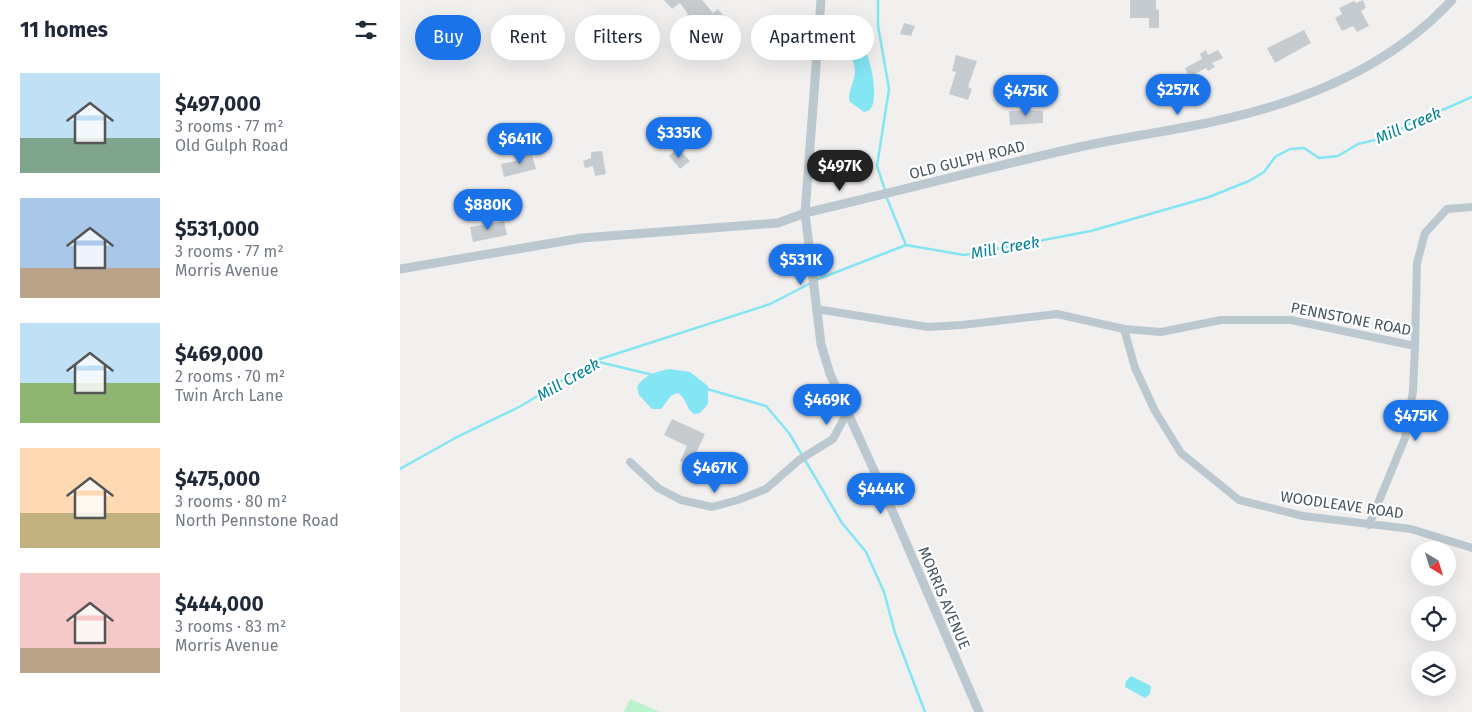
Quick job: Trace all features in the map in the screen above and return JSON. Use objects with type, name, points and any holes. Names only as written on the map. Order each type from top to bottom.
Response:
[{"type":"street","name":"MORRIS AVENUE","points":[[822,0],[805,213],[816,308],[824,357],[979,712]]},
{"type":"street","name":"OLD GULPH ROAD","points":[[400,269],[582,238],[778,223],[805,213],[1085,146],[1225,119],[1296,99],[1361,70],[1391,54],[1452,0]]},
{"type":"street","name":"PENNSTONE ROAD","points":[[816,308],[928,326],[962,326],[1057,314],[1124,328],[1161,332],[1221,320],[1291,320],[1415,346],[1417,263],[1425,233],[1447,209],[1472,207]]},
{"type":"street","name":"WOODLEAVE ROAD","points":[[1124,328],[1135,368],[1155,411],[1182,453],[1239,500],[1303,516],[1411,529],[1472,548]]},
{"type":"street","points":[[1369,525],[1405,438],[1413,391],[1415,346]]},
{"type":"street","points":[[630,462],[658,488],[681,500],[712,507],[738,500],[766,489],[799,460],[833,439],[848,411]]},
{"type":"green space","points":[[630,699],[660,712],[624,712]]},
{"type":"water","points":[[852,60],[869,60],[874,82],[873,103],[870,110],[864,112],[850,102],[849,98],[854,78]]},
{"type":"water","points":[[670,369],[690,372],[708,386],[708,404],[700,413],[694,414],[691,412],[683,397],[677,393],[671,396],[661,409],[652,409],[639,395],[637,387],[643,379],[656,372]]},
{"type":"water","points":[[1131,676],[1151,686],[1150,694],[1145,698],[1125,687],[1126,681]]},
{"type":"building","points":[[664,0],[702,0],[713,13],[718,9],[723,15],[687,15],[680,3],[672,9]]},
{"type":"building","points":[[1130,0],[1156,0],[1156,9],[1159,10],[1159,28],[1149,28],[1149,18],[1130,18]]},
{"type":"building","points":[[1363,0],[1366,8],[1361,11],[1369,26],[1357,32],[1353,26],[1342,31],[1335,18],[1342,14],[1339,8],[1354,1],[1356,3]]},
{"type":"building","points":[[904,23],[915,26],[911,36],[900,34]]},
{"type":"building","points":[[1304,30],[1311,43],[1275,63],[1267,48]]},
{"type":"building","points":[[1206,50],[1208,55],[1218,50],[1223,58],[1212,63],[1215,67],[1208,71],[1206,68],[1189,77],[1185,68],[1202,59],[1200,54]]},
{"type":"building","points":[[956,55],[977,61],[968,87],[972,89],[968,100],[949,94],[956,72],[952,71]]},
{"type":"building","points":[[1009,111],[1043,111],[1043,123],[1010,125]]},
{"type":"building","points":[[678,148],[690,161],[680,169],[669,156]]},
{"type":"building","points":[[530,149],[536,169],[504,177],[501,164],[520,160],[519,152]]},
{"type":"building","points":[[602,151],[606,174],[595,176],[593,166],[585,168],[583,161],[591,158],[591,152]]},
{"type":"building","points":[[504,221],[507,235],[473,242],[470,227]]},
{"type":"building","points":[[672,419],[705,434],[690,466],[680,461],[687,446],[664,435]]},
{"type":"waterway","points":[[878,0],[878,26],[889,89],[877,166],[885,190]]},
{"type":"waterway","name":"Mill Creek","points":[[816,280],[906,245],[964,255],[1091,231],[1209,197],[1249,181],[1264,172],[1275,157],[1290,149],[1304,148],[1319,158],[1338,156],[1358,144],[1384,138],[1427,114],[1445,109],[1472,97]]},
{"type":"waterway","points":[[886,196],[906,245]]},
{"type":"waterway","name":"Mill Creek","points":[[400,469],[457,437],[521,406],[594,361],[770,304],[811,283]]},
{"type":"waterway","points":[[595,361],[653,375]]},
{"type":"waterway","points":[[707,389],[766,406],[789,433],[842,523],[866,552],[884,592],[895,633],[925,712]]}]
